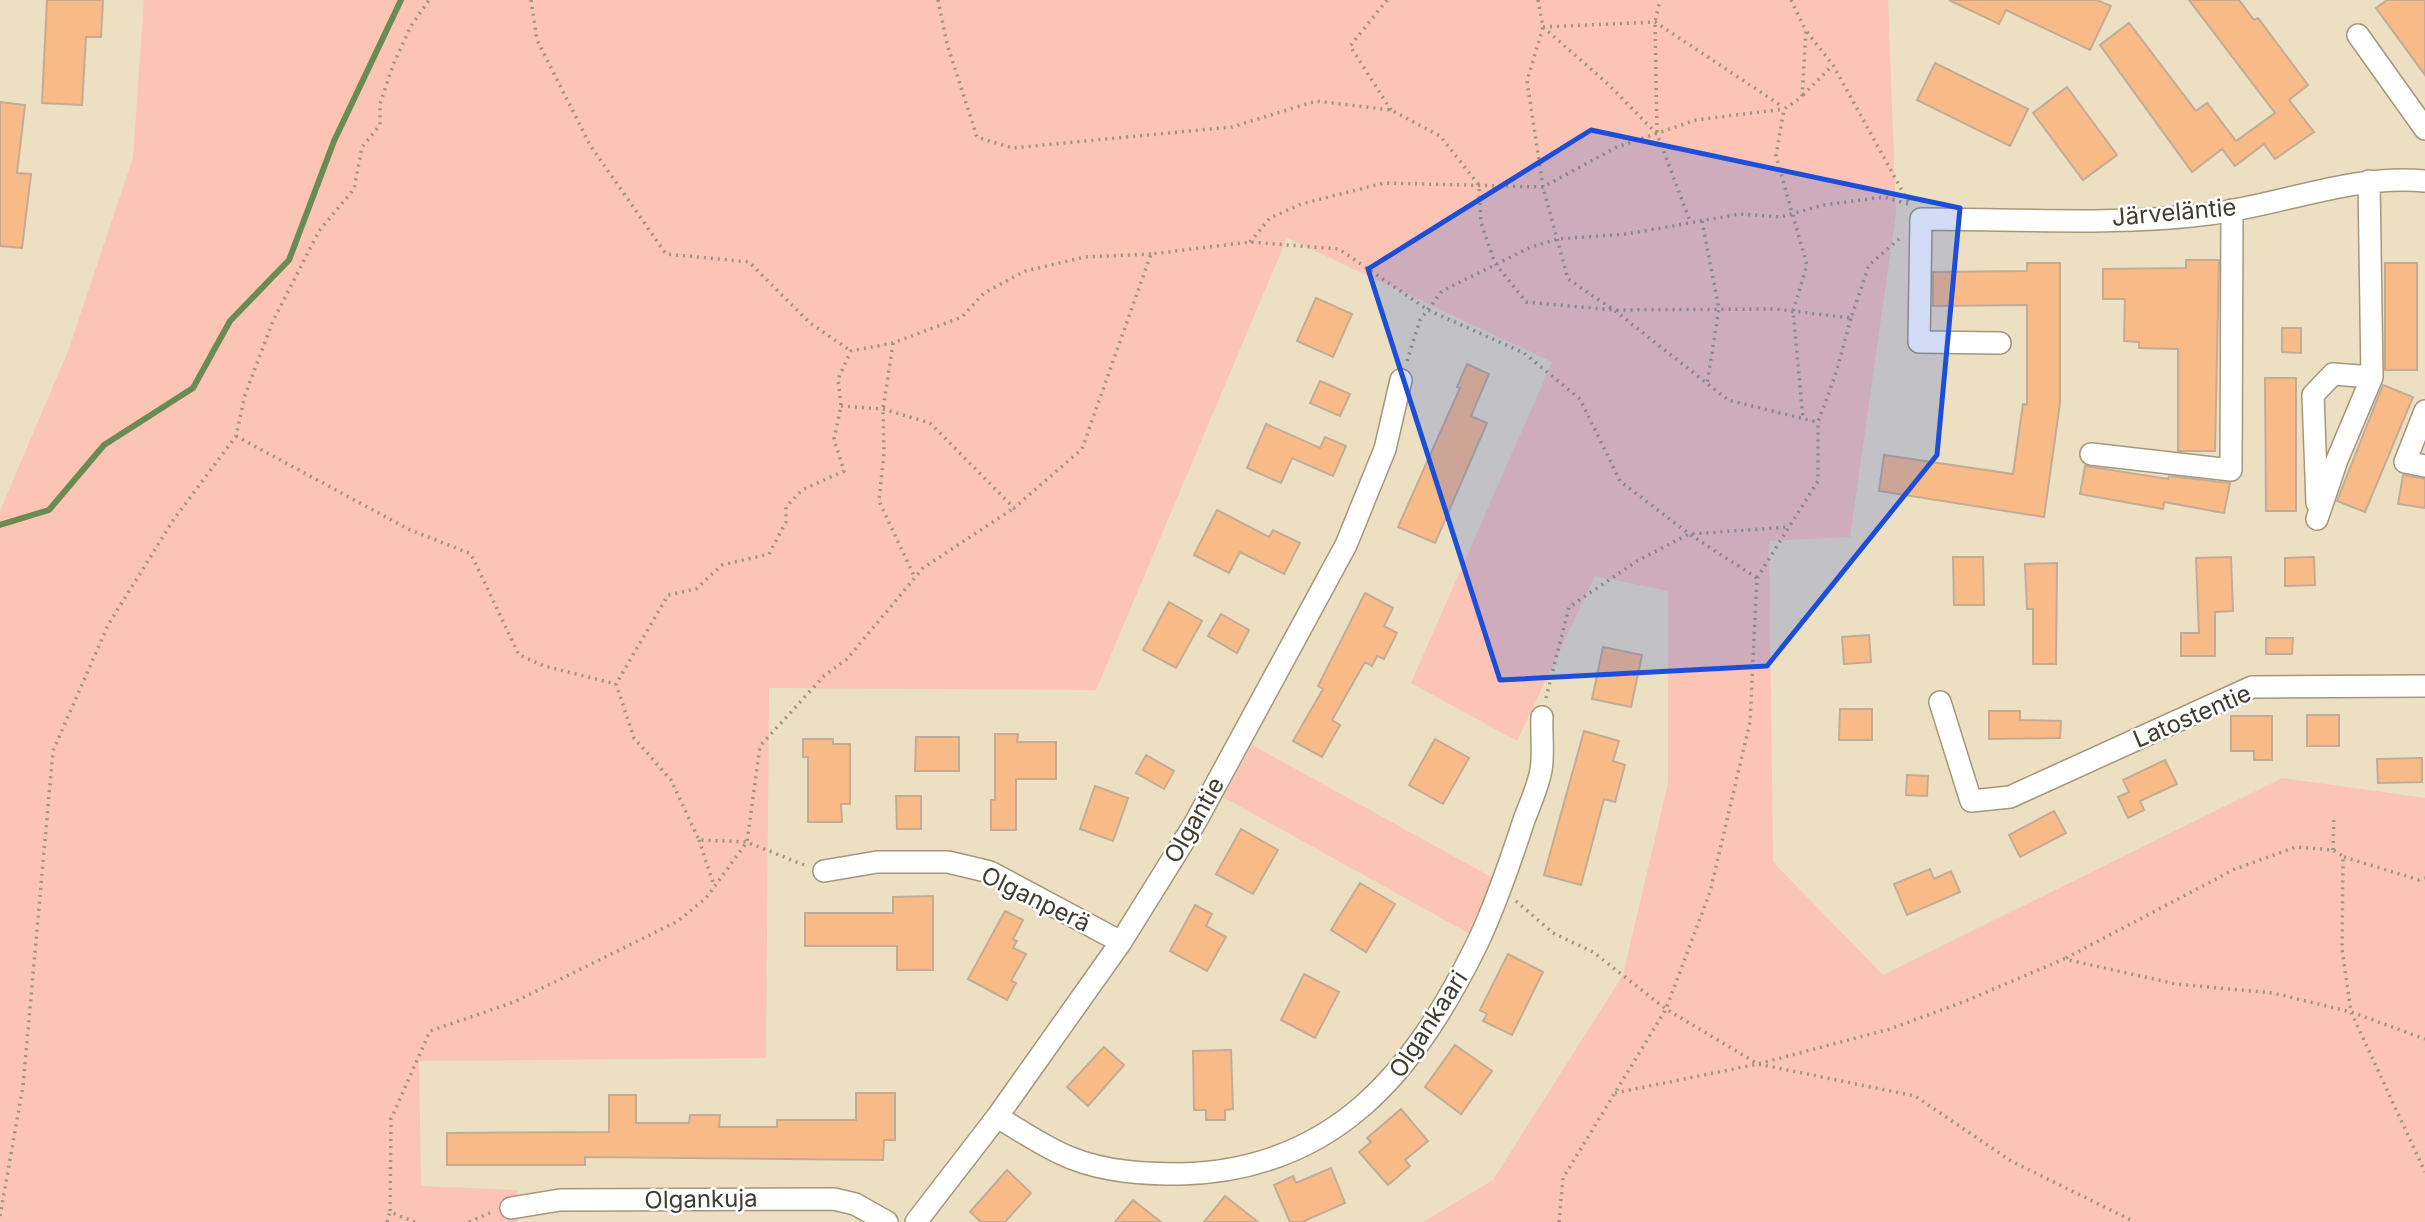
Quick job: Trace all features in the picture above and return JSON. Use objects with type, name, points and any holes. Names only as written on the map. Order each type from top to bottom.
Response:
[{"type":"street","points":[[2358,35],[2425,129]]},
{"type":"street","name":"Järveläntie","points":[[1917,210],[2160,219],[2232,210],[2369,181],[2395,178],[2425,181]]},
{"type":"street","points":[[2369,181],[2372,377],[2337,460],[2318,519],[2313,395],[2333,374],[2372,377]]},
{"type":"street","points":[[1917,210],[1919,342],[2000,343]]},
{"type":"street","points":[[2091,454],[2231,470],[2232,210]]},
{"type":"street","name":"Olgantie","points":[[916,1222],[997,1117],[1121,942],[1195,823],[1346,545],[1385,449],[1401,380]]},
{"type":"street","points":[[2425,411],[2405,462],[2425,466]]},
{"type":"street","name":"Latostentie","points":[[1940,702],[1971,801],[2010,797],[2252,687],[2425,686]]},
{"type":"street","name":"Olgankaari","points":[[997,1117],[1040,1144],[1073,1159],[1117,1171],[1213,1173],[1257,1164],[1302,1146],[1347,1122],[1388,1084],[1443,1007],[1464,971],[1502,888],[1541,770],[1542,717]]},
{"type":"street","name":"Olganperä","points":[[824,871],[877,862],[948,862],[990,872],[1121,942]]},
{"type":"street","name":"Olgankuja","points":[[511,1208],[560,1200],[834,1199],[855,1204],[887,1222]]},
{"type":"path","points":[[0,1216],[23,1086],[53,751],[108,625],[174,519],[236,436],[245,396],[273,321],[319,231],[354,189],[362,147],[380,125],[380,104],[393,65],[411,26],[429,0]]},
{"type":"path","points":[[531,0],[537,40],[590,145],[666,254],[749,262],[810,323],[851,351],[893,342],[962,317],[984,293],[1024,271],[1085,257],[1151,254],[1250,242],[1339,249],[1428,310],[1524,353],[1580,400],[1620,481],[1689,534],[1757,578]]},
{"type":"path","points":[[938,0],[947,44],[977,137],[1012,148],[1232,127],[1316,102],[1391,110],[1440,136],[1479,185],[1482,223],[1495,264],[1526,302],[1614,310],[1793,311],[1851,318]]},
{"type":"path","points":[[1387,0],[1350,46],[1391,110]]},
{"type":"path","points":[[1660,0],[1655,22],[1657,134],[1690,222]]},
{"type":"path","points":[[1791,0],[1806,31],[1833,65],[1917,210]]},
{"type":"path","points":[[1540,1],[1543,27],[1527,81],[1543,187],[1568,279],[1614,310],[1728,400],[1818,422]]},
{"type":"path","points":[[1543,27],[1655,22],[1784,109]]},
{"type":"path","points":[[1543,27],[1608,84],[1657,134]]},
{"type":"path","points":[[1802,97],[1806,31]]},
{"type":"path","points":[[1250,242],[1270,218],[1301,204],[1384,183],[1543,187],[1617,147],[1696,120],[1784,109],[1802,97],[1833,65]]},
{"type":"path","points":[[1784,109],[1776,156],[1807,265],[1793,311],[1803,419]]},
{"type":"path","points":[[1401,380],[1420,320],[1442,291],[1531,247],[1558,239],[1627,234],[1740,214],[1781,218],[1823,205],[1884,197],[1917,210]]},
{"type":"path","points":[[1559,1222],[1563,1178],[1666,1009],[1710,892],[1750,722],[1757,578],[1818,481],[1818,422],[1869,265],[1917,210]]},
{"type":"path","points":[[1702,220],[1719,309],[1707,384]]},
{"type":"path","points":[[387,1222],[390,1212],[391,1119],[430,1031],[514,1002],[678,922],[714,886],[747,842],[760,746],[824,676],[847,659],[923,568],[1014,508],[1082,449],[1151,254]]},
{"type":"path","points":[[893,342],[883,409],[884,452],[879,501],[915,578]]},
{"type":"path","points":[[714,886],[699,840],[671,780],[634,738],[616,684],[668,595],[696,589],[722,565],[769,554],[786,522],[786,506],[802,490],[844,471],[834,439],[841,405],[838,379],[851,351]]},
{"type":"path","points":[[841,405],[883,409],[930,423],[1014,508]]},
{"type":"path","points":[[236,436],[408,529],[471,555],[519,654],[544,666],[616,684]]},
{"type":"path","points":[[1542,717],[1569,607],[1637,561],[1689,534],[1791,527]]},
{"type":"path","points":[[2333,815],[2333,850]]},
{"type":"path","points":[[699,840],[747,842],[824,871]]},
{"type":"path","points":[[1615,1093],[1758,1064],[1890,1029],[1963,1002],[2097,945],[2235,869],[2296,847],[2333,850],[2343,856],[2419,880],[2425,878]]},
{"type":"path","points":[[2343,856],[2343,949],[2351,1012],[2425,1172]]},
{"type":"path","points":[[1502,888],[1553,933],[1593,952],[1666,1009],[1758,1064],[1915,1096],[2011,1161],[2135,1222]]},
{"type":"path","points":[[2064,959],[2176,984],[2273,993],[2351,1012],[2425,1039]]},
{"type":"path","points":[[390,1212],[415,1222]]},
{"type":"highlighted area","points":[[1591,130],[1960,208],[1937,455],[1767,666],[1500,680],[1368,269]]},
{"type":"shaded area","points":[[144,0],[1888,0],[1896,213],[1850,537],[1769,541],[1773,862],[1883,975],[2282,778],[2425,798],[2425,1222],[1423,1222],[1493,1180],[1623,975],[1668,783],[1668,591],[1595,576],[1517,741],[1411,683],[1552,362],[1287,238],[1096,690],[769,688],[766,1058],[419,1061],[421,1186],[517,1190],[518,1222],[0,1222],[0,511],[68,351],[133,158]]},
{"type":"shaded area","points":[[1252,745],[1493,878],[1468,933],[1223,797]]},
{"type":"building","points":[[47,0],[103,0],[101,37],[86,37],[82,105],[42,103]]},
{"type":"building","points":[[1949,0],[2097,0],[2111,6],[2090,50],[2006,10],[1999,24]]},
{"type":"building","points":[[2189,0],[2239,0],[2254,20],[2258,18],[2308,85],[2289,100],[2314,132],[2275,159],[2264,144],[2235,166],[2222,149],[2192,172],[2100,45],[2129,23],[2196,111],[2207,103],[2236,141],[2275,113]]},
{"type":"building","points":[[2387,0],[2425,0],[2425,75],[2376,8]]},
{"type":"building","points":[[1935,63],[2028,109],[2010,146],[1917,100]]},
{"type":"building","points":[[2067,87],[2117,155],[2083,180],[2033,113]]},
{"type":"building","points":[[0,102],[25,105],[17,173],[31,174],[22,248],[0,246]]},
{"type":"building","points":[[2186,260],[2219,260],[2215,451],[2178,451],[2178,349],[2139,348],[2139,342],[2124,341],[2125,299],[2103,299],[2103,269],[2186,268]]},
{"type":"building","points":[[2027,263],[2060,263],[2060,403],[2044,517],[1879,491],[1884,455],[2013,474],[2023,404],[2027,405],[2027,305],[1933,306],[1933,272],[2027,271]]},
{"type":"building","points":[[2385,263],[2417,263],[2417,370],[2385,370]]},
{"type":"building","points":[[1316,298],[1352,314],[1333,357],[1297,341]]},
{"type":"building","points":[[2282,328],[2301,328],[2301,353],[2282,352]]},
{"type":"building","points":[[1467,364],[1489,374],[1471,416],[1487,423],[1435,543],[1398,527],[1460,388],[1457,387]]},
{"type":"building","points":[[2265,378],[2296,378],[2296,511],[2266,511]]},
{"type":"building","points":[[1320,381],[1350,394],[1340,416],[1310,403]]},
{"type":"building","points":[[2383,385],[2413,397],[2365,512],[2337,501]]},
{"type":"building","points":[[1266,424],[1320,448],[1325,437],[1346,446],[1333,476],[1292,458],[1281,483],[1247,468]]},
{"type":"building","points":[[2085,466],[2168,479],[2169,476],[2230,483],[2224,513],[2164,502],[2163,509],[2080,494]]},
{"type":"building","points":[[2403,475],[2425,479],[2425,508],[2398,504]]},
{"type":"building","points":[[1217,510],[1269,537],[1273,530],[1300,543],[1284,574],[1240,552],[1229,573],[1194,555]]},
{"type":"building","points":[[1953,557],[1983,557],[1984,605],[1954,605]]},
{"type":"building","points":[[2231,557],[2233,611],[2215,612],[2215,656],[2181,656],[2181,633],[2199,633],[2196,558]]},
{"type":"building","points":[[2314,557],[2315,585],[2285,586],[2285,558]]},
{"type":"building","points":[[2057,563],[2056,664],[2033,664],[2033,609],[2027,609],[2025,564]]},
{"type":"building","points":[[1365,593],[1393,608],[1384,626],[1397,633],[1384,659],[1377,656],[1372,666],[1365,662],[1332,720],[1340,725],[1322,757],[1293,741],[1323,689],[1318,686]]},
{"type":"building","points":[[1169,602],[1202,621],[1176,668],[1143,650]]},
{"type":"building","points":[[1221,614],[1249,630],[1237,653],[1208,636]]},
{"type":"building","points":[[1869,635],[1871,662],[1844,664],[1842,637]]},
{"type":"building","points":[[2266,638],[2293,638],[2292,654],[2266,654]]},
{"type":"building","points":[[1603,647],[1642,655],[1631,707],[1592,699]]},
{"type":"building","points":[[1840,709],[1872,709],[1872,740],[1839,740]]},
{"type":"building","points":[[1989,711],[2020,711],[2020,720],[2061,721],[2060,738],[1989,739]]},
{"type":"building","points":[[2307,715],[2339,715],[2339,746],[2307,746]]},
{"type":"building","points":[[2231,716],[2272,716],[2272,760],[2254,760],[2254,751],[2231,751]]},
{"type":"building","points":[[1584,731],[1619,741],[1613,761],[1625,765],[1615,802],[1604,799],[1581,885],[1544,875]]},
{"type":"building","points":[[995,734],[1018,734],[1017,742],[1056,742],[1056,779],[1016,779],[1016,830],[991,830],[991,800],[995,800]]},
{"type":"building","points":[[916,737],[959,737],[959,771],[915,771]]},
{"type":"building","points":[[803,739],[833,739],[833,744],[850,744],[850,804],[841,804],[842,822],[808,822],[808,757],[803,757]]},
{"type":"building","points":[[1435,739],[1469,758],[1443,804],[1409,785]]},
{"type":"building","points":[[1146,755],[1174,771],[1164,789],[1136,773]]},
{"type":"building","points":[[2422,758],[2422,782],[2378,783],[2377,759]]},
{"type":"building","points":[[2165,760],[2177,784],[2140,801],[2144,810],[2128,818],[2118,797],[2129,792],[2123,780]]},
{"type":"building","points":[[1907,775],[1928,776],[1927,796],[1906,795]]},
{"type":"building","points":[[1095,786],[1128,798],[1113,841],[1080,829]]},
{"type":"building","points":[[896,796],[921,796],[921,829],[897,829]]},
{"type":"building","points":[[2054,811],[2066,833],[2020,857],[2009,835]]},
{"type":"building","points":[[1241,829],[1278,850],[1253,894],[1216,874]]},
{"type":"building","points":[[1930,869],[1934,879],[1951,871],[1960,892],[1907,915],[1894,884]]},
{"type":"building","points":[[1360,883],[1395,904],[1366,952],[1331,930]]},
{"type":"building","points":[[933,896],[933,970],[897,970],[897,946],[805,946],[805,913],[893,913],[893,897]]},
{"type":"building","points":[[1195,905],[1212,914],[1206,926],[1226,937],[1207,971],[1170,951]]},
{"type":"building","points":[[1005,911],[1023,920],[1013,939],[1017,941],[1013,948],[1026,954],[1011,981],[1016,983],[1007,1000],[968,979]]},
{"type":"building","points":[[1508,954],[1543,972],[1512,1035],[1483,1021],[1487,1014],[1480,1010]]},
{"type":"building","points":[[1304,974],[1339,992],[1315,1038],[1281,1020]]},
{"type":"building","points":[[1455,1045],[1492,1071],[1461,1114],[1425,1087]]},
{"type":"building","points":[[1104,1047],[1124,1065],[1088,1106],[1067,1087]]},
{"type":"building","points":[[1231,1050],[1233,1109],[1225,1110],[1225,1120],[1206,1120],[1206,1110],[1194,1110],[1193,1051]]},
{"type":"building","points":[[856,1093],[895,1093],[895,1140],[884,1140],[883,1160],[585,1157],[585,1165],[447,1165],[447,1133],[609,1132],[609,1095],[636,1095],[636,1123],[689,1123],[690,1115],[720,1115],[719,1127],[777,1127],[777,1120],[856,1120]]},
{"type":"building","points":[[1401,1109],[1428,1141],[1405,1160],[1410,1166],[1388,1185],[1359,1152],[1371,1142],[1367,1138]]},
{"type":"building","points":[[1331,1168],[1345,1203],[1302,1222],[1290,1222],[1274,1185],[1293,1176],[1296,1183]]},
{"type":"building","points":[[1007,1170],[1031,1193],[1005,1222],[981,1222],[970,1212]]},
{"type":"building","points":[[1225,1196],[1258,1222],[1204,1222]]},
{"type":"building","points":[[1133,1200],[1161,1222],[1115,1222]]},
{"type":"waterway","points":[[0,525],[49,510],[104,445],[193,388],[230,321],[289,260],[334,141],[401,0]]}]
